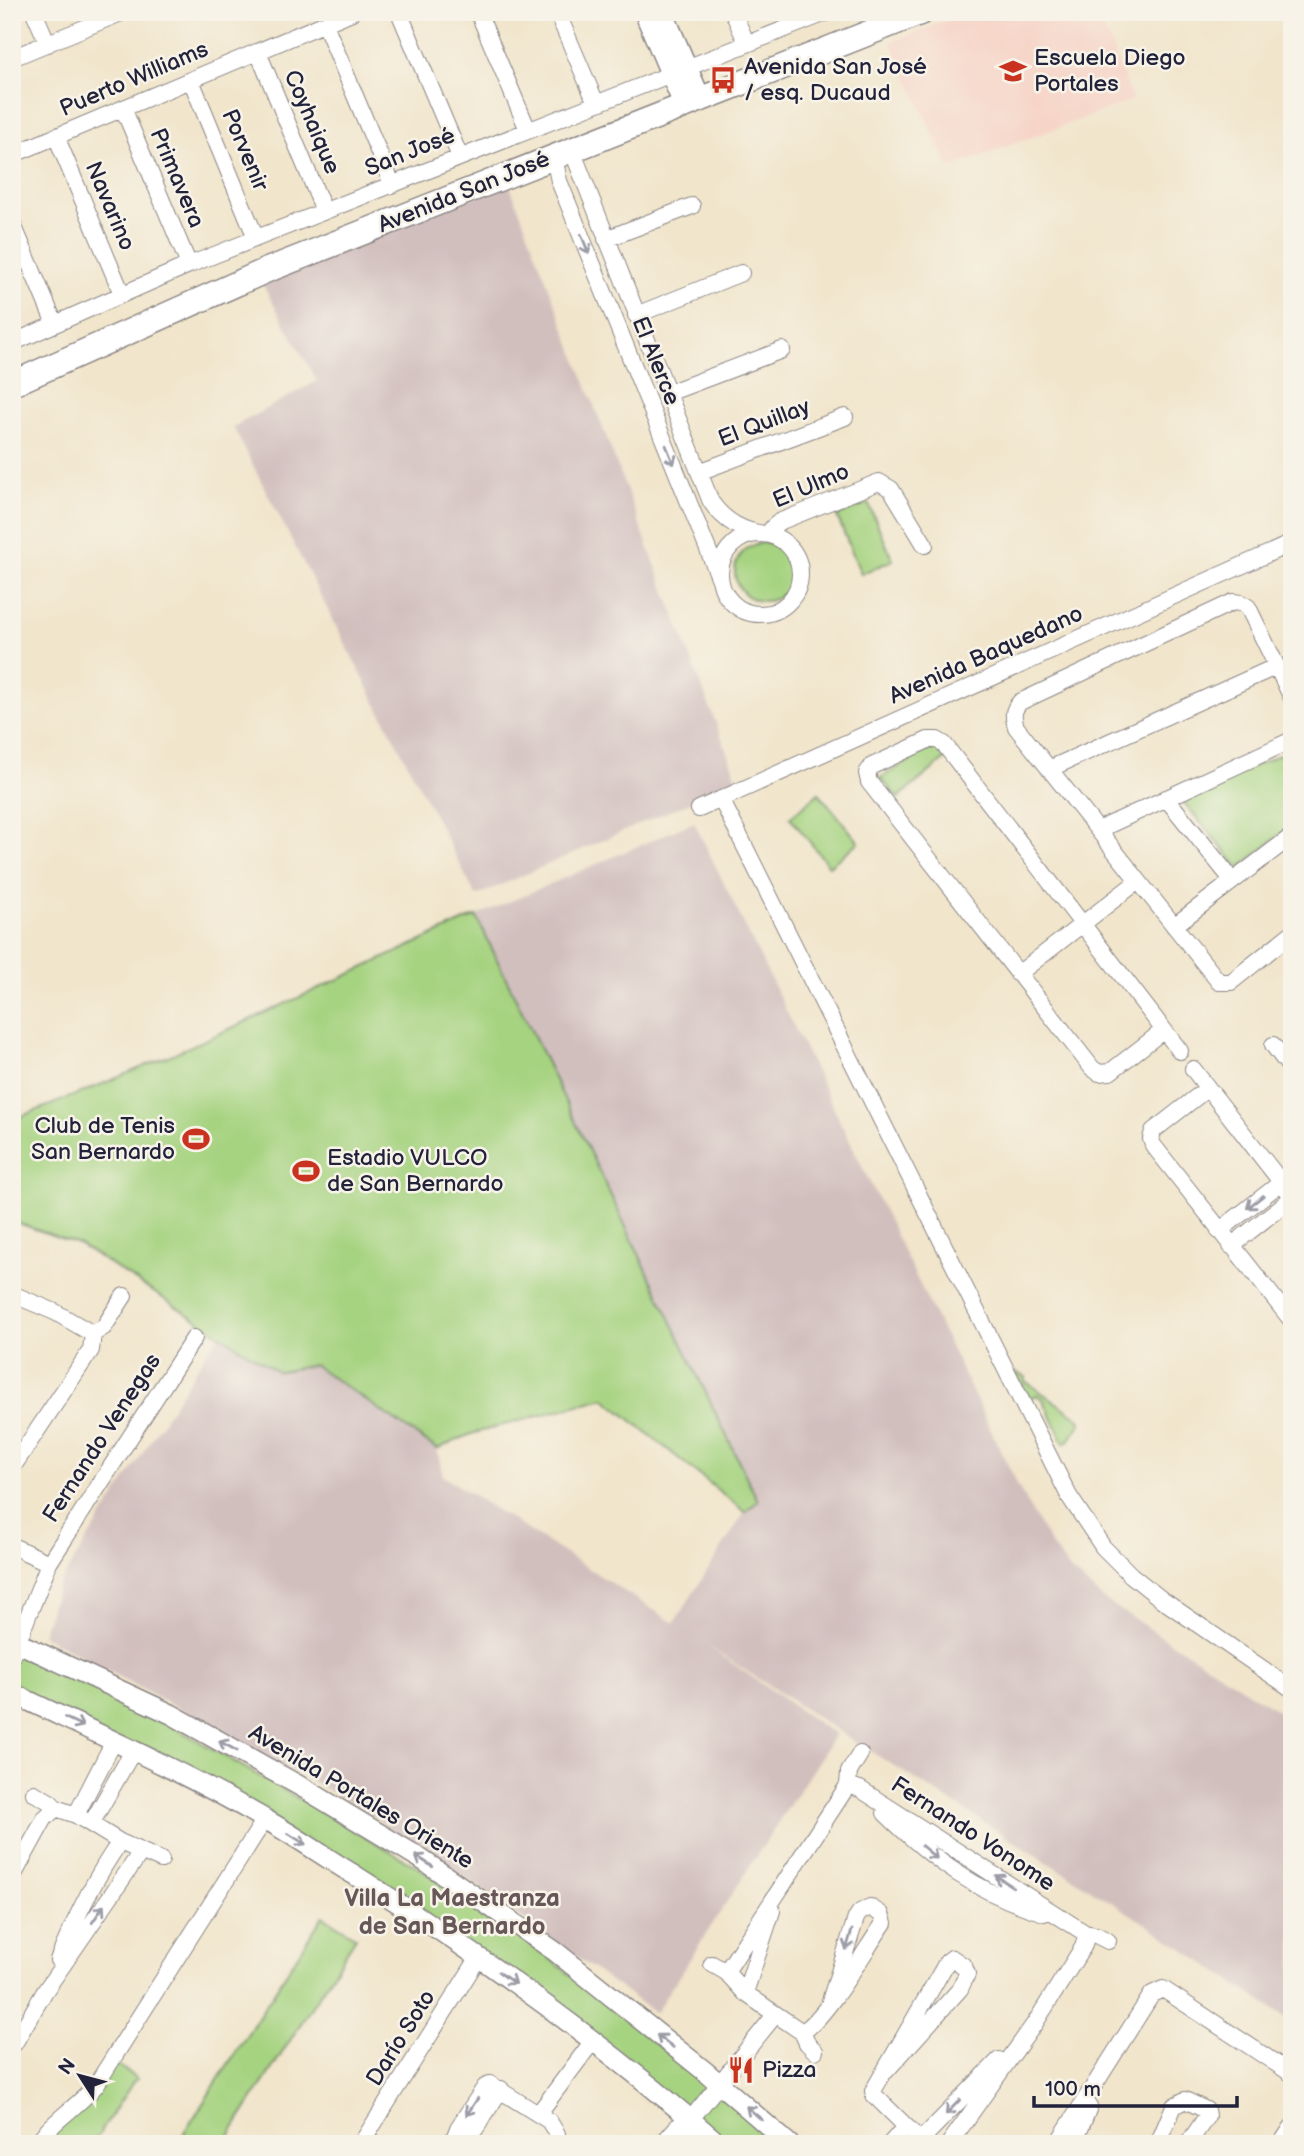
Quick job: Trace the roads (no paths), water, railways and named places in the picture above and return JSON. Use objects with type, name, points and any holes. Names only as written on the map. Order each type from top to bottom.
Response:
[{"type":"main road","name":"Avenida San José","points":[[12,384],[265,271],[922,12]]},
{"type":"street","points":[[34,12],[47,44]]},
{"type":"street","points":[[12,58],[123,12]]},
{"type":"street","name":"Puerto Williams","points":[[12,155],[352,12]]},
{"type":"street","points":[[399,12],[460,156]]},
{"type":"street","points":[[478,12],[528,130]]},
{"type":"street","points":[[557,12],[596,103]]},
{"type":"street","points":[[644,12],[678,71],[692,103]]},
{"type":"street","points":[[663,12],[678,71]]},
{"type":"street","points":[[733,12],[747,44]]},
{"type":"street","name":"San José","points":[[12,343],[189,265],[818,14]]},
{"type":"street","points":[[325,24],[392,184]]},
{"type":"street","name":"Coyhaique","points":[[258,52],[324,211]]},
{"type":"street","name":"Porvenir","points":[[191,80],[256,238]]},
{"type":"street","name":"Primavera","points":[[123,108],[189,265]]},
{"type":"street","name":"Navarino","points":[[56,136],[122,294]]},
{"type":"street","name":"El Alerce","points":[[563,153],[606,239],[711,502],[738,527],[783,541],[798,561],[801,574],[799,587],[792,599],[782,608],[757,615],[733,604],[725,594],[559,181],[563,153]]},
{"type":"street","points":[[606,239],[692,206]]},
{"type":"street","points":[[12,222],[55,324]]},
{"type":"street","points":[[636,315],[741,273]]},
{"type":"street","points":[[667,393],[782,350]]},
{"type":"street","name":"El Quillay","points":[[699,472],[845,416]]},
{"type":"street","name":"El Ulmo","points":[[767,535],[779,522],[879,482],[891,489],[925,545]]},
{"type":"street","points":[[721,582],[720,569],[731,547],[752,535],[767,535]]},
{"type":"street","name":"Avenida Baquedano","points":[[699,809],[1292,543]]},
{"type":"street","points":[[1292,698],[1248,607],[1233,602],[1020,702],[1013,709],[1016,727],[1219,982],[1231,982],[1292,933]]},
{"type":"street","points":[[1049,769],[1275,667]]},
{"type":"street","points":[[1164,1030],[1110,1072],[1099,1073],[1092,1068],[869,782],[867,773],[872,766],[928,740],[937,740],[944,744],[1083,924],[1164,1030],[1180,1051]]},
{"type":"street","points":[[1098,830],[1292,740]]},
{"type":"street","points":[[1166,798],[1233,881]]},
{"type":"street","points":[[721,799],[1069,1496],[1103,1547],[1131,1575],[1161,1599],[1292,1689]]},
{"type":"street","points":[[1174,926],[1292,836]]},
{"type":"street","points":[[1018,974],[1138,881]]},
{"type":"street","points":[[1273,1045],[1292,1070]]},
{"type":"street","points":[[1194,1069],[1287,1178],[1292,1197],[1231,1246]]},
{"type":"street","points":[[1208,1088],[1153,1131],[1153,1145],[1292,1321]]},
{"type":"street","points":[[1219,1231],[1287,1178]]},
{"type":"street","points":[[12,1294],[55,1312],[93,1334],[97,1334],[104,1327],[124,1296]]},
{"type":"street","points":[[12,1468],[91,1350],[93,1334]]},
{"type":"street","name":"Fernando Venegas","points":[[14,1646],[48,1563],[194,1338]]},
{"type":"street","points":[[12,1546],[48,1563]]},
{"type":"street","name":"Avenida Portales Oriente","points":[[14,1646],[171,1714],[307,1790],[418,1857],[556,1952],[719,2083],[789,2144]]},
{"type":"street","points":[[12,1693],[114,1741],[265,1819],[479,1957],[691,2119],[719,2144]]},
{"type":"street","points":[[76,1815],[114,1741]]},
{"type":"street","points":[[91,1824],[133,1751]]},
{"type":"street","points":[[816,2051],[807,2043],[802,2032],[745,1993],[719,1968],[854,1787],[849,1772],[860,1754]]},
{"type":"street","name":"Fernando Vonome","points":[[854,1787],[1085,1933],[1108,1941]]},
{"type":"street","points":[[12,1878],[51,1813],[50,1802],[34,1793]]},
{"type":"street","points":[[51,1813],[76,1815],[120,1842],[161,1860]]},
{"type":"street","points":[[36,2144],[46,2130],[85,2098],[96,2085],[265,1819]]},
{"type":"street","points":[[45,1991],[74,1921],[108,1858],[120,1842]]},
{"type":"street","points":[[13,2044],[45,1991],[141,1852]]},
{"type":"street","points":[[745,1993],[779,1889]]},
{"type":"street","points":[[802,2032],[816,2022],[884,1923],[881,1914],[870,1907],[865,1908],[856,1918],[830,2001]]},
{"type":"street","points":[[949,2144],[1035,2023],[1083,1947],[1085,1933]]},
{"type":"street","name":"Darío Soto","points":[[361,2144],[479,1957]]},
{"type":"street","points":[[886,2071],[951,1958],[964,1966],[967,1974],[960,1989],[886,2071],[876,2084],[874,2095],[922,2142],[1035,2023]]},
{"type":"street","points":[[1056,2144],[1152,1994],[1163,1989],[1292,2074]]},
{"type":"street","points":[[678,2144],[687,2133],[691,2119],[775,2015]]},
{"type":"street","points":[[539,2113],[592,2042]]},
{"type":"street","points":[[1074,2144],[1104,2069]]},
{"type":"street","points":[[452,2144],[458,2128],[485,2087],[492,2084],[539,2113],[556,2130],[557,2144]]},
{"type":"street","points":[[462,2144],[476,2129],[501,2089]]},
{"type":"street","points":[[1158,2144],[1174,2106],[1185,2100],[1206,2110],[1207,2116],[1188,2144]]},
{"type":"street","points":[[662,2144],[677,2127],[691,2119]]},
{"type":"street","points":[[890,2144],[905,2127]]},
{"type":"street","points":[[1282,2144],[1292,2127]]},
{"type":"place","name":"Escuela Diego Portales","points":[[1013,71]]},
{"type":"place","name":"Avenida San José / esq. Ducaud","points":[[723,80]]},
{"type":"place","name":"Club de Tenis San Bernardo","points":[[196,1139]]},
{"type":"place","name":"Estadio VULCO de San Bernardo","points":[[306,1171]]},
{"type":"place","name":"Pizza","points":[[741,2070]]},
{"type":"district","name":"Villa La Maestranza de San Bernardo","points":[[452,1912]]}]
